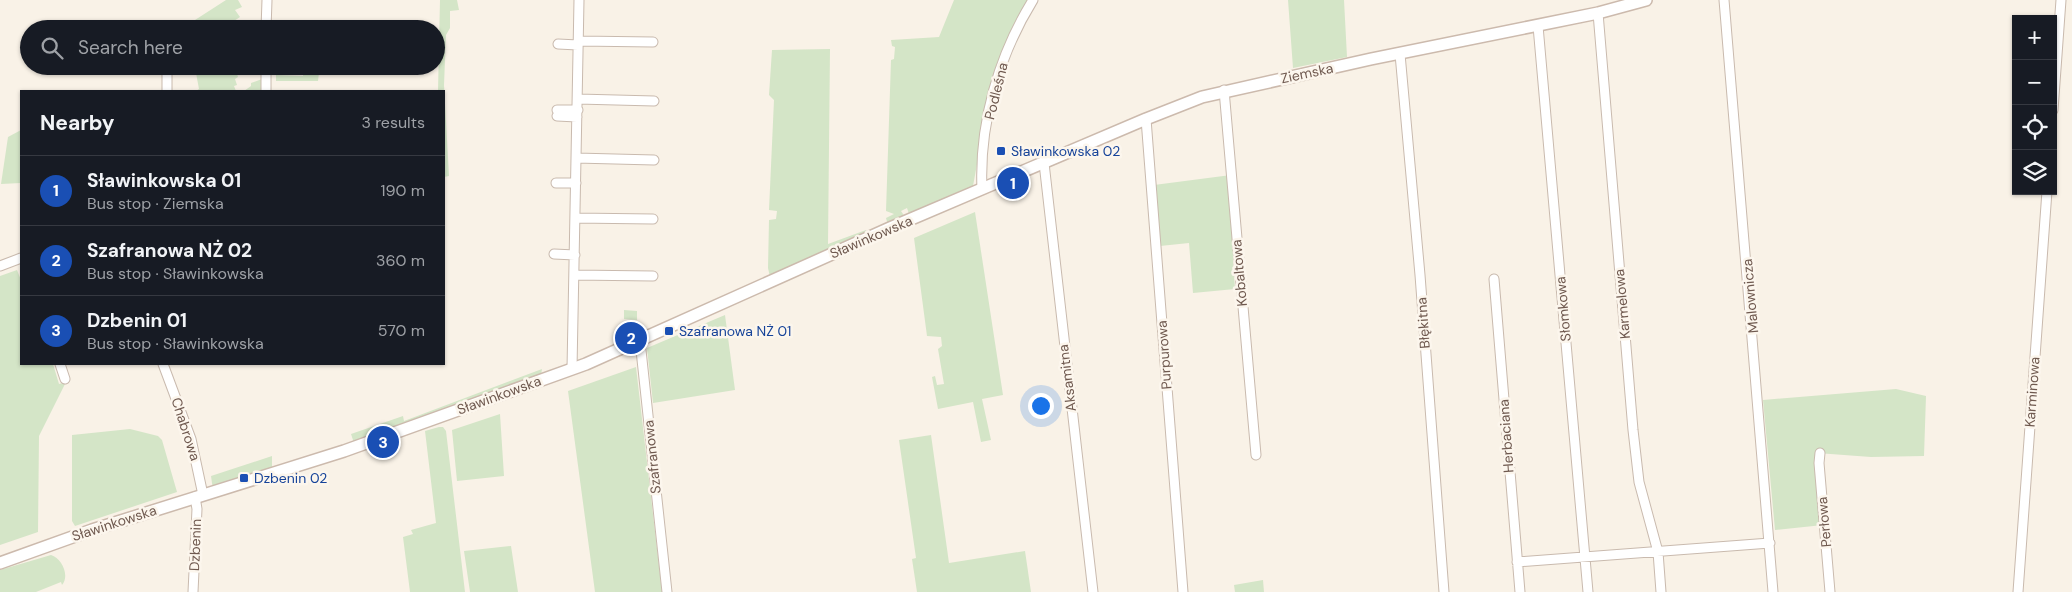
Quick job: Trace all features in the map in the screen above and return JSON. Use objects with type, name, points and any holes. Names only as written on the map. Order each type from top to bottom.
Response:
[{"type":"street","points":[[266,0],[266,20]]},
{"type":"street","points":[[572,369],[579,0]]},
{"type":"street","name":"Podleśna","points":[[982,189],[985,135],[996,84],[1014,34],[1033,0]]},
{"type":"street","name":"Ziemska","points":[[982,189],[1146,118],[1194,99],[1224,90],[1538,26],[1646,0]]},
{"type":"street","name":"Malownicza","points":[[1724,0],[1773,592]]},
{"type":"street","points":[[2053,105],[2061,0]]},
{"type":"street","name":"Karmelowa","points":[[1598,13],[1638,473],[1658,552],[1661,592]]},
{"type":"street","name":"Słomkowa","points":[[1538,26],[1588,592]]},
{"type":"street","points":[[558,44],[654,42]]},
{"type":"street","name":"Błękitna","points":[[1400,54],[1419,266],[1444,592]]},
{"type":"street","points":[[167,75],[167,90]]},
{"type":"street","points":[[266,75],[266,90]]},
{"type":"street","name":"Kobaltowa","points":[[1224,90],[1256,455]]},
{"type":"street","points":[[578,99],[654,101]]},
{"type":"street","points":[[557,113],[577,113]]},
{"type":"street","name":"Purpurowa","points":[[1146,118],[1184,592]]},
{"type":"street","points":[[576,158],[654,160]]},
{"type":"street","name":"Aksamitna","points":[[1044,163],[1093,592]]},
{"type":"street","points":[[556,186],[576,186]]},
{"type":"street","name":"Sławinkowska","points":[[0,563],[92,530],[347,450],[572,369],[640,341],[768,282],[982,189]]},
{"type":"street","name":"Karminowa","points":[[2018,592],[2047,195]]},
{"type":"street","points":[[575,218],[653,219]]},
{"type":"street","points":[[554,257],[575,258]]},
{"type":"street","points":[[0,266],[20,258]]},
{"type":"street","points":[[574,275],[653,276]]},
{"type":"street","name":"Herbaciana","points":[[1494,279],[1520,592]]},
{"type":"street","name":"Szafranowa","points":[[640,341],[667,592]]},
{"type":"street","points":[[60,365],[65,379]]},
{"type":"street","name":"Chabrowa","points":[[163,365],[191,440],[199,496]]},
{"type":"street","name":"Perłowa","points":[[1820,452],[1819,463],[1830,592]]},
{"type":"street","name":"Dzbenin","points":[[193,592],[199,496]]},
{"type":"street","points":[[1517,562],[1770,543]]},
{"type":"green space","points":[[226,0],[238,0],[242,7],[235,10],[240,17],[236,20],[195,20]]},
{"type":"green space","points":[[440,0],[457,0],[459,10],[450,11],[450,28],[446,35],[445,60],[445,20],[440,20]]},
{"type":"green space","points":[[954,0],[1028,0],[1010,33],[992,82],[973,186],[909,214],[907,208],[901,211],[905,217],[888,225],[886,218],[894,214],[886,211],[891,60],[894,59],[895,47],[892,46],[891,40],[939,37]]},
{"type":"green space","points":[[1288,0],[1344,0],[1347,57],[1293,68]]},
{"type":"green space","points":[[830,49],[828,244],[866,230],[868,236],[770,277],[768,268],[769,220],[776,219],[777,211],[769,210],[774,100],[769,95],[772,50]]},
{"type":"green space","points":[[196,75],[237,75],[238,77],[235,79],[237,85],[234,86],[236,90],[198,90],[199,89]]},
{"type":"green space","points":[[276,75],[319,75],[318,81],[276,81]]},
{"type":"green space","points":[[438,75],[444,75],[444,90],[438,90]]},
{"type":"green space","points":[[262,79],[262,90],[245,90],[251,86],[251,83]]},
{"type":"green space","points":[[445,103],[449,176],[445,177]]},
{"type":"green space","points":[[20,131],[20,183],[1,184],[8,137]]},
{"type":"green space","points":[[1231,175],[1238,261],[1233,262],[1235,289],[1193,293],[1189,243],[1160,246],[1154,185]]},
{"type":"green space","points":[[975,212],[1003,395],[982,399],[991,440],[981,442],[973,402],[938,409],[932,377],[935,376],[937,385],[944,384],[938,349],[942,346],[941,337],[927,336],[914,238]]},
{"type":"green space","points":[[17,270],[20,278],[20,365],[53,365],[59,384],[66,382],[39,436],[38,532],[0,545],[0,276]]},
{"type":"green space","points":[[624,310],[637,311],[637,320],[624,319]]},
{"type":"green space","points":[[725,315],[735,390],[653,403],[647,348]]},
{"type":"green space","points":[[636,367],[662,592],[595,592],[568,391]]},
{"type":"green space","points":[[542,369],[541,375],[354,443],[351,434],[403,416],[404,421]]},
{"type":"green space","points":[[1896,389],[1926,396],[1924,456],[1871,457],[1817,453],[1823,525],[1775,530],[1763,400]]},
{"type":"green space","points":[[500,414],[504,476],[457,481],[452,430]]},
{"type":"green space","points":[[443,427],[446,431],[465,592],[410,592],[403,537],[413,534],[411,530],[436,523],[425,431]]},
{"type":"green space","points":[[130,429],[158,436],[162,440],[177,492],[75,526],[72,521],[72,435]]},
{"type":"green space","points":[[931,435],[949,563],[1025,551],[1031,592],[917,592],[912,559],[916,558],[899,440]]},
{"type":"green space","points":[[272,456],[272,470],[213,490],[211,476]]},
{"type":"green space","points":[[511,546],[518,592],[470,592],[464,551]]},
{"type":"green space","points":[[51,555],[64,568],[65,577],[62,585],[61,582],[36,592],[0,592],[0,570]]},
{"type":"green space","points":[[1263,580],[1264,592],[1235,592],[1234,585]]},
{"type":"place","name":"Sławinkowska 02","points":[[1001,151]]},
{"type":"place","name":"Sławinkowska 01","points":[[1013,183]]},
{"type":"place","name":"Szafranowa NŻ 01","points":[[669,331]]},
{"type":"place","name":"Szafranowa NŻ 02","points":[[631,338]]},
{"type":"place","name":"Dzbenin 01","points":[[383,442]]},
{"type":"place","name":"Dzbenin 02","points":[[244,478]]}]
